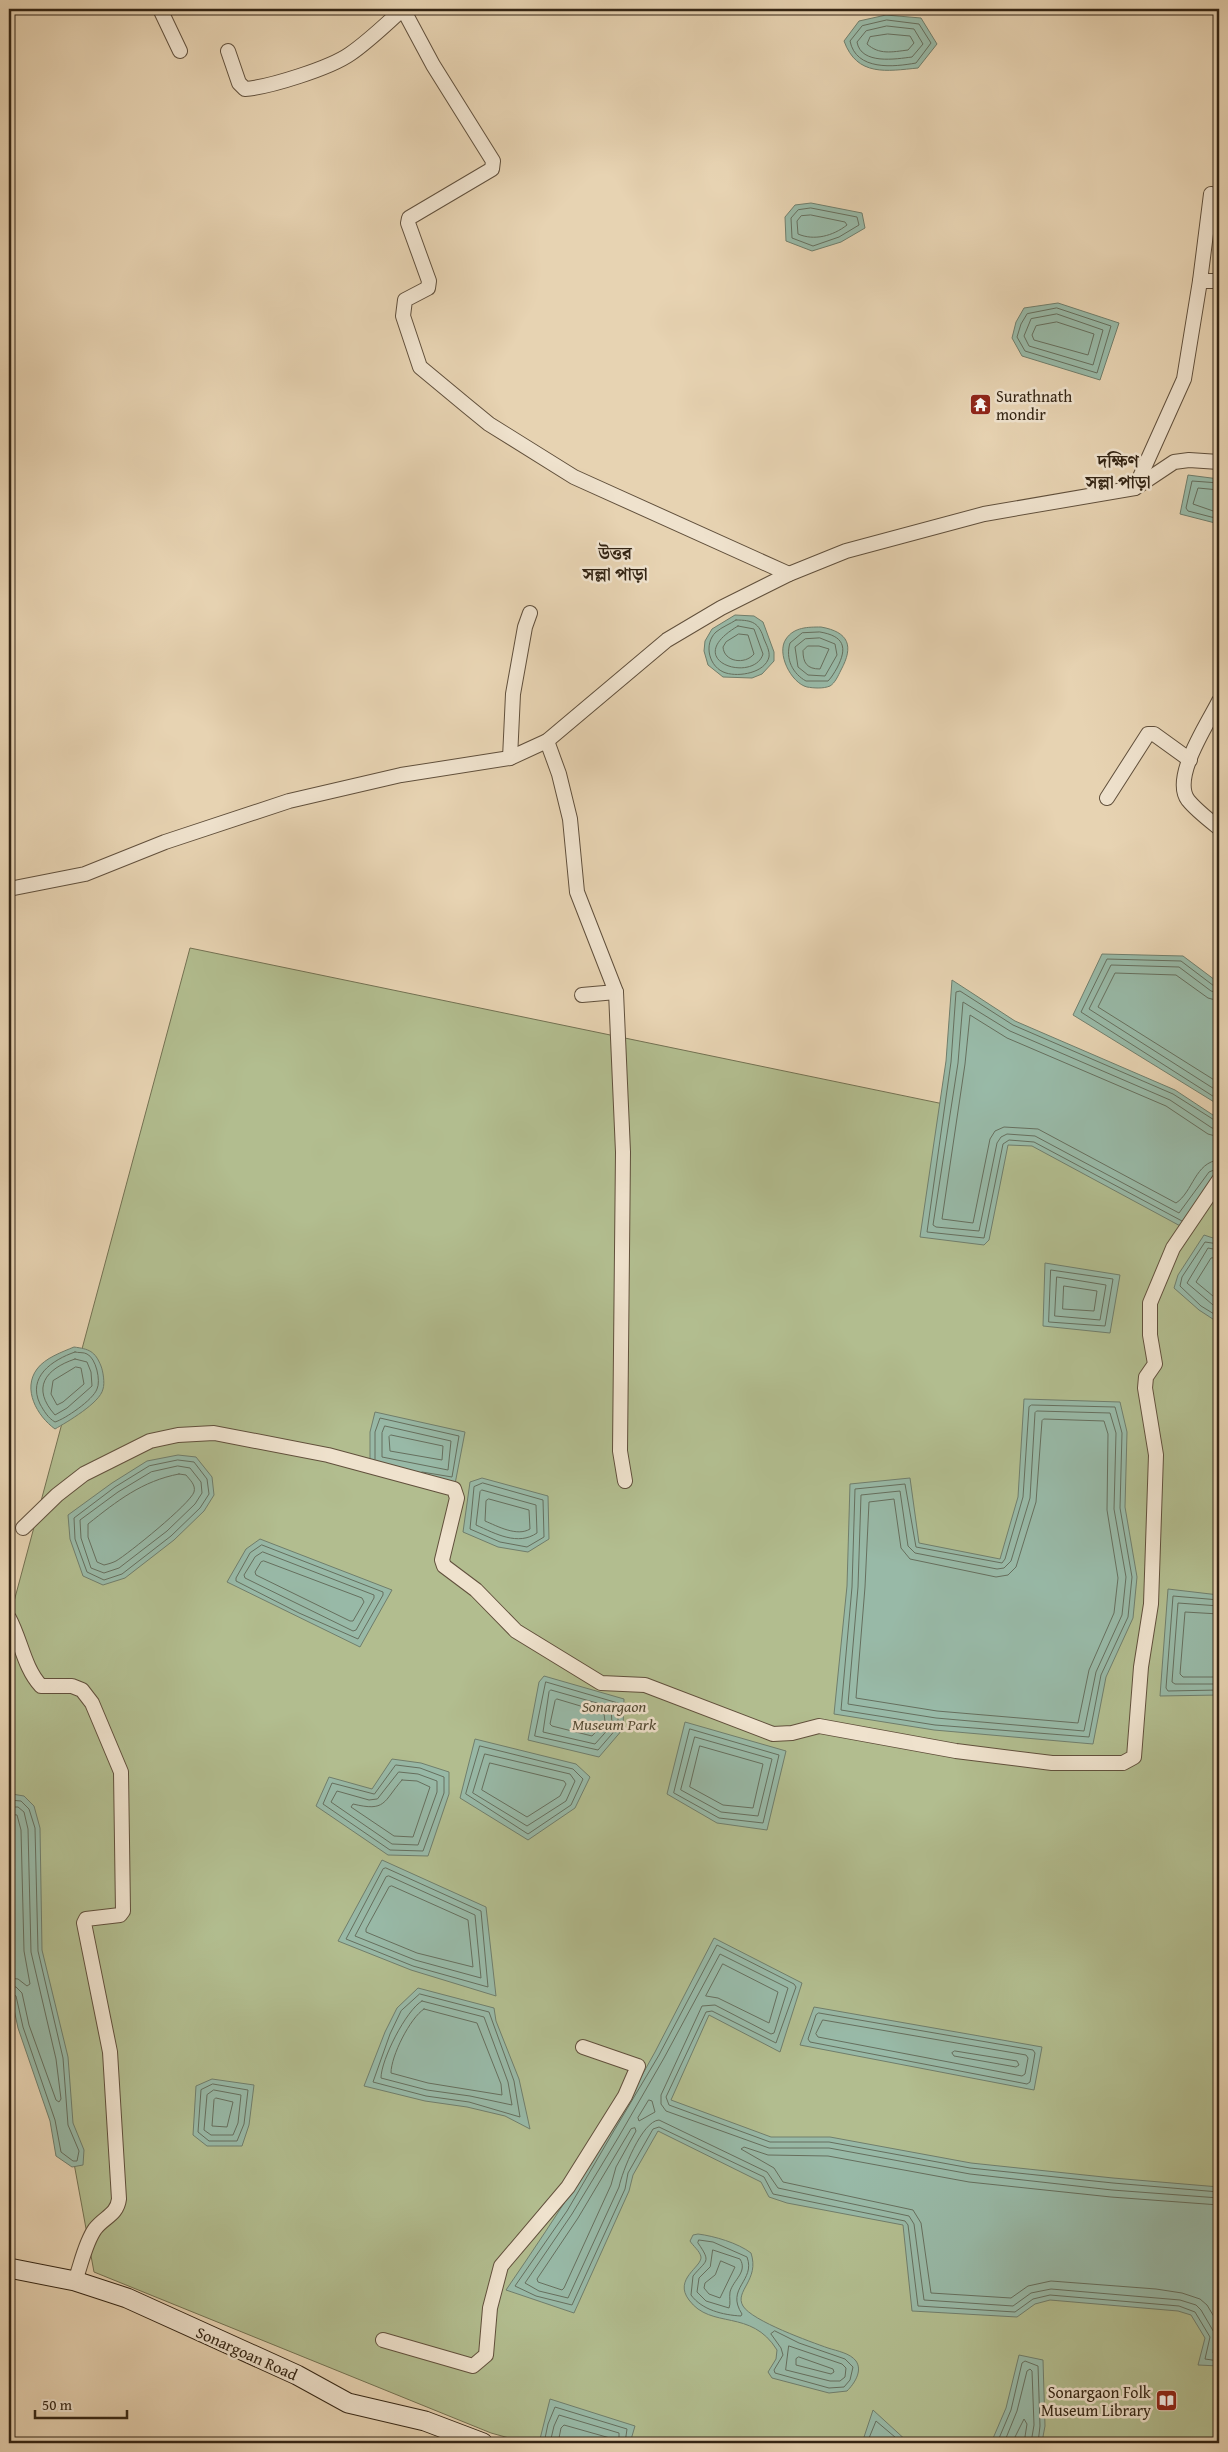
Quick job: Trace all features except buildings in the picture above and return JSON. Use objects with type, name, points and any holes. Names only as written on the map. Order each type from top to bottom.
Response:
[{"type":"main road","name":"Sonargoan Road","points":[[9,2268],[75,2281],[127,2298],[297,2375],[348,2403],[425,2422],[483,2443]]},
{"type":"street","points":[[160,9],[180,51]]},
{"type":"street","points":[[228,50],[239,83],[245,89],[256,88],[313,70],[350,54],[403,9],[433,65],[493,160],[492,169],[409,218],[408,223],[429,281],[428,288],[405,300],[402,306],[403,316],[420,367],[489,424],[574,477],[789,574]]},
{"type":"street","points":[[1135,488],[1184,379],[1200,281],[1211,194]]},
{"type":"street","points":[[1200,281],[1219,281]]},
{"type":"street","points":[[9,888],[85,874],[165,842],[289,801],[401,775],[510,758],[547,741],[667,640],[721,608],[789,574],[846,551],[984,514],[1135,488],[1174,462],[1189,460],[1219,462]]},
{"type":"street","points":[[510,758],[513,694],[525,627],[530,613]]},
{"type":"street","points":[[1219,701],[1199,735],[1183,783],[1187,798],[1219,828]]},
{"type":"street","points":[[1108,798],[1148,734],[1154,734],[1190,760]]},
{"type":"street","points":[[547,741],[559,774],[570,819],[577,892],[616,992],[623,1152],[620,1451],[625,1481]]},
{"type":"street","points":[[582,995],[616,992]]},
{"type":"street","points":[[23,1528],[58,1495],[84,1474],[150,1441],[178,1435],[214,1433],[328,1455],[454,1489],[457,1498],[442,1560],[444,1566],[476,1590],[516,1631],[602,1683],[645,1685],[773,1734],[792,1733],[819,1726],[976,1754],[1052,1763],[1123,1763],[1134,1757],[1141,1667],[1151,1604],[1156,1455],[1145,1388],[1146,1378],[1155,1364],[1150,1335],[1150,1303],[1173,1248],[1219,1180]]},
{"type":"street","points":[[9,1618],[32,1676],[41,1686],[72,1686],[82,1690],[92,1703],[121,1772],[123,1911],[120,1915],[86,1918],[84,1923],[110,2052],[119,2199],[118,2206],[113,2214],[95,2228],[75,2281]]},
{"type":"street","points":[[384,2340],[474,2366],[486,2355],[490,2308],[501,2266],[568,2187],[625,2096],[638,2066],[583,2047]]},
{"type":"green space","name":"Sonargaon Museum Park","points":[[190,948],[1219,1161],[1219,2443],[527,2443],[491,2433],[94,2272],[9,1810],[9,1620]]},
{"type":"water","points":[[886,15],[921,18],[937,44],[918,68],[874,69],[857,61],[850,53],[844,41],[859,21]]},
{"type":"water","points":[[811,203],[862,213],[865,228],[841,242],[812,251],[786,241],[785,217],[795,205]]},
{"type":"water","points":[[1058,303],[1119,323],[1100,380],[1022,356],[1012,338],[1016,322],[1024,308]]},
{"type":"water","points":[[1188,475],[1219,479],[1219,524],[1180,514]]},
{"type":"water","points":[[735,615],[754,616],[763,622],[774,652],[774,661],[762,674],[752,678],[723,677],[708,665],[704,651],[705,641],[712,629]]},
{"type":"water","points":[[821,627],[838,632],[843,636],[848,647],[847,654],[839,675],[832,685],[821,688],[807,687],[796,680],[787,667],[784,659],[783,645],[789,635],[797,630]]},
{"type":"water","points":[[1102,954],[1183,956],[1219,983],[1219,1105],[1073,1015]]},
{"type":"water","points":[[952,980],[1015,1021],[1175,1090],[1219,1119],[1219,1176],[1184,1228],[1032,1146],[1008,1145],[989,1240],[984,1245],[920,1237],[946,1061]]},
{"type":"water","points":[[1204,1235],[1219,1240],[1219,1323],[1199,1310],[1174,1288],[1178,1275]]},
{"type":"water","points":[[1045,1263],[1120,1275],[1110,1333],[1043,1326]]},
{"type":"water","points":[[74,1347],[88,1350],[94,1354],[101,1366],[104,1380],[103,1389],[90,1406],[55,1429],[48,1424],[37,1410],[31,1393],[31,1385],[40,1365]]},
{"type":"water","points":[[1024,1399],[1120,1402],[1127,1432],[1125,1507],[1137,1577],[1133,1618],[1106,1677],[1093,1744],[934,1730],[834,1714],[847,1586],[850,1484],[910,1478],[919,1543],[1000,1559],[1018,1497]]},
{"type":"water","points":[[375,1412],[465,1432],[455,1484],[370,1466],[370,1432]]},
{"type":"water","points":[[178,1455],[196,1457],[212,1477],[214,1495],[204,1511],[174,1540],[125,1578],[103,1585],[83,1576],[70,1539],[68,1515],[112,1483],[147,1461]]},
{"type":"water","points":[[482,1478],[548,1496],[549,1539],[528,1552],[498,1547],[463,1532],[470,1482]]},
{"type":"water","points":[[260,1539],[392,1590],[360,1647],[227,1582],[246,1549]]},
{"type":"water","points":[[1168,1589],[1219,1595],[1219,1695],[1160,1696]]},
{"type":"water","points":[[544,1676],[624,1699],[623,1729],[599,1757],[528,1740],[539,1682]]},
{"type":"water","points":[[685,1722],[786,1751],[767,1830],[717,1823],[667,1794]]},
{"type":"water","points":[[475,1739],[576,1764],[590,1777],[575,1808],[528,1840],[460,1798]]},
{"type":"water","points":[[392,1759],[421,1763],[449,1772],[449,1794],[428,1856],[388,1855],[316,1806],[329,1777],[372,1789]]},
{"type":"water","points":[[12,1794],[24,1796],[34,1806],[40,1828],[42,1950],[68,2057],[73,2123],[84,2150],[83,2165],[72,2167],[56,2156],[50,2121],[18,2028],[9,1986],[9,1796]]},
{"type":"water","points":[[382,1860],[486,1907],[496,1996],[411,1970],[338,1941]]},
{"type":"water","points":[[714,1938],[802,1983],[780,2052],[709,2015],[671,2100],[771,2137],[830,2137],[971,2163],[1219,2187],[1219,2366],[1198,2365],[1205,2338],[1191,2315],[1178,2311],[1050,2300],[1035,2304],[1017,2317],[912,2311],[903,2225],[787,2203],[769,2197],[761,2182],[658,2131],[633,2175],[629,2191],[574,2313],[506,2290],[565,2202],[620,2113],[655,2052]]},
{"type":"water","points":[[418,1988],[494,2008],[496,2021],[519,2079],[530,2129],[505,2116],[467,2107],[425,2101],[364,2086],[385,2032],[397,2008]]},
{"type":"water","points":[[814,2007],[1042,2047],[1034,2090],[800,2045]]},
{"type":"water","points":[[212,2079],[254,2085],[249,2125],[242,2146],[207,2146],[193,2135],[196,2086]]},
{"type":"water","points":[[698,2234],[726,2240],[751,2253],[752,2271],[741,2301],[749,2312],[782,2330],[843,2353],[856,2361],[859,2369],[858,2373],[855,2381],[847,2391],[829,2393],[772,2378],[768,2372],[776,2359],[777,2350],[767,2337],[744,2324],[708,2315],[689,2300],[684,2286],[689,2274],[701,2257],[690,2241],[693,2235]]},
{"type":"water","points":[[1019,2355],[1043,2360],[1045,2426],[1042,2442],[1059,2443],[991,2443],[1006,2408]]},
{"type":"water","points":[[550,2399],[635,2426],[630,2443],[539,2443]]},
{"type":"water","points":[[873,2410],[909,2443],[862,2443]]},
{"type":"place","name":"Surathnath mondir","points":[[980,405]]},
{"type":"place","name":"Sonargaon Folk Museum Library","points":[[1167,2401]]},
{"type":"district","name":"দক্ষিণ সল্লা পাড়া","points":[[1118,471]]},
{"type":"district","name":"উত্তর সল্লা পাড়া","points":[[615,563]]}]
